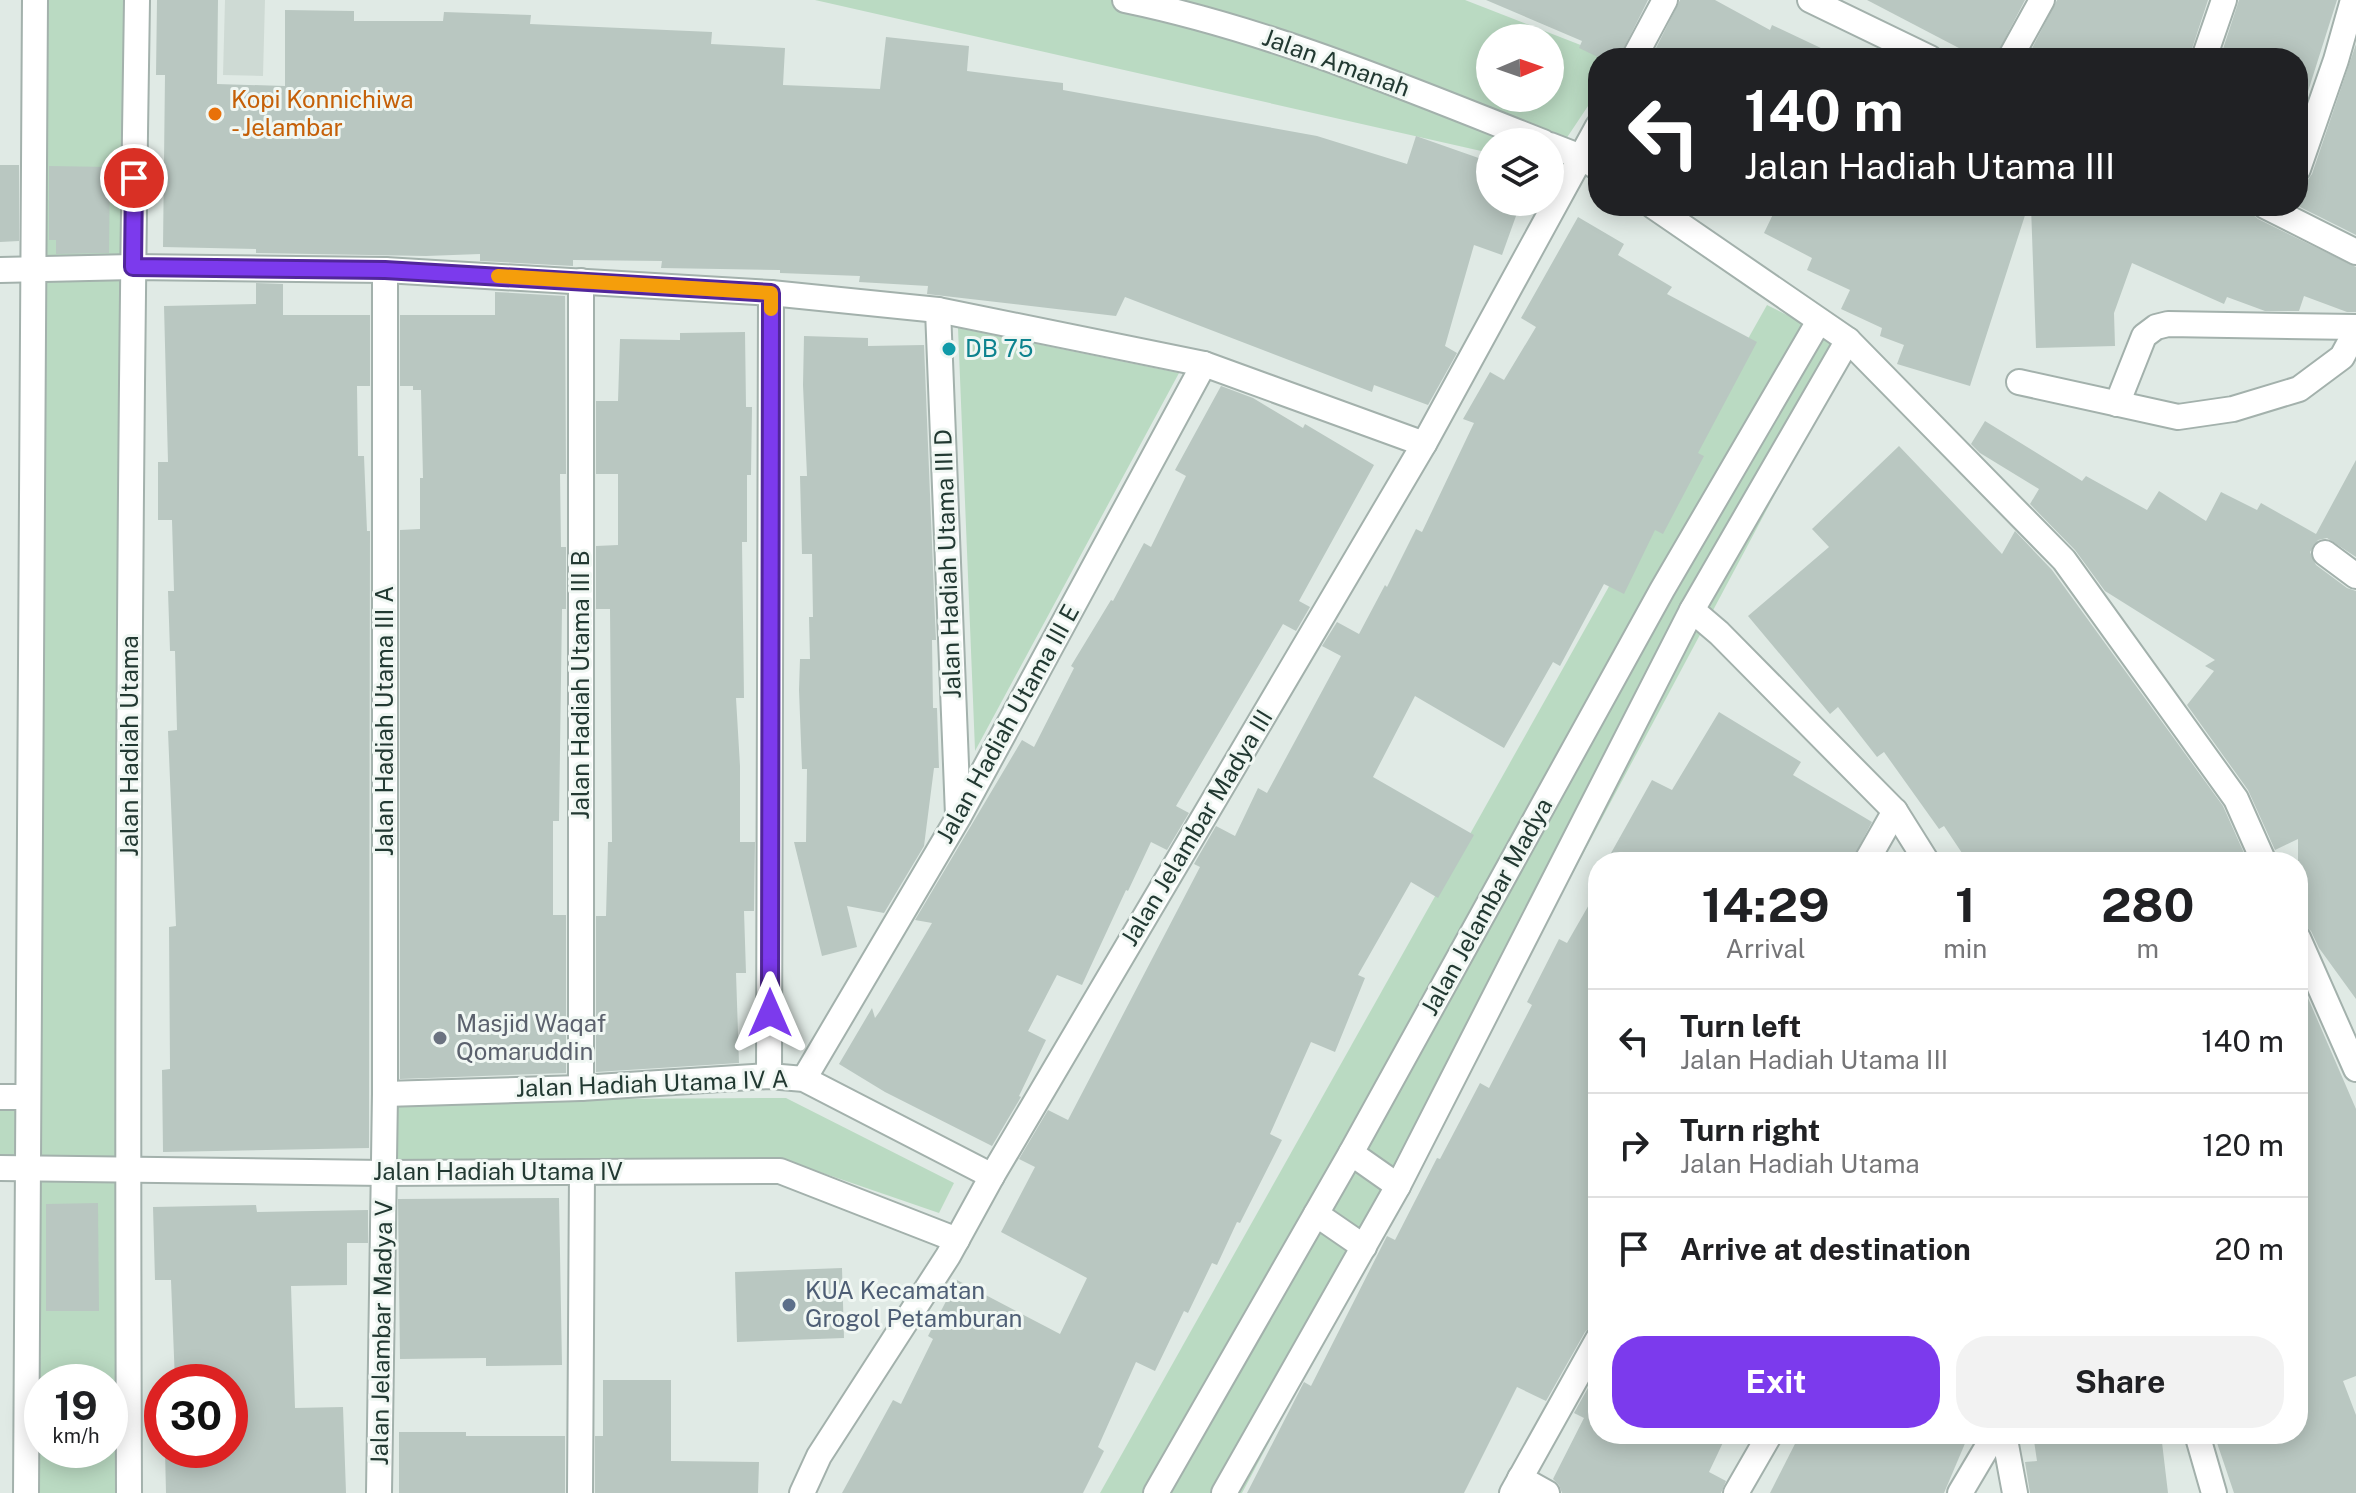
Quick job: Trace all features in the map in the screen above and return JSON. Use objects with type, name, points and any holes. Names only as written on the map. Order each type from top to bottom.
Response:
[{"type":"street","points":[[26,1493],[35,0]]},
{"type":"street","name":"Jalan Hadiah Utama","points":[[129,1493],[128,1169],[137,0]]},
{"type":"street","name":"Jalan Amanah","points":[[1125,0],[1204,18],[1314,53],[1507,128]]},
{"type":"street","points":[[1639,48],[1665,0]]},
{"type":"street","points":[[1810,0],[1909,48]]},
{"type":"street","points":[[2016,48],[2042,0]]},
{"type":"street","points":[[2207,48],[2224,0]]},
{"type":"street","points":[[2308,140],[2353,0]]},
{"type":"street","points":[[1564,151],[1588,162]]},
{"type":"street","name":"Jalan Jelambar Madya III","points":[[802,1493],[819,1456],[957,1240],[1588,166]]},
{"type":"street","points":[[1667,216],[1848,340],[2064,560],[2236,799],[2260,852]]},
{"type":"street","points":[[2290,216],[2356,252]]},
{"type":"street","points":[[0,270],[133,267],[385,270],[771,293],[938,310],[1204,364],[1424,444]]},
{"type":"street","name":"Jalan Hadiah Utama III A","points":[[384,1173],[385,270]]},
{"type":"street","name":"Jalan Hadiah Utama III B","points":[[581,281],[581,1088]]},
{"type":"street","points":[[769,1076],[771,293]]},
{"type":"street","name":"Jalan Hadiah Utama III D","points":[[938,310],[958,818]]},
{"type":"street","name":"Jalan Jelambar Madya","points":[[1156,1493],[1351,1153],[1662,590],[1819,321]]},
{"type":"street","points":[[2019,382],[2117,404],[2178,417],[2233,409],[2299,389],[2342,357],[2356,329],[2168,324],[2156,327],[2144,336],[2117,404]]},
{"type":"street","name":"Jalan Jelambar Madya","points":[[1224,1493],[1398,1186],[1692,610],[1848,340]]},
{"type":"street","name":"Jalan Hadiah Utama III E","points":[[804,1079],[958,818],[1204,364]]},
{"type":"street","points":[[2325,553],[2356,576]]},
{"type":"street","points":[[1692,610],[1719,633],[1895,811],[1921,852]]},
{"type":"street","points":[[1872,852],[1895,811]]},
{"type":"street","points":[[2308,961],[2356,1069]]},
{"type":"street","name":"Jalan Hadiah Utama IV A","points":[[385,1094],[581,1088],[769,1076],[804,1079],[992,1176]]},
{"type":"street","points":[[0,1097],[27,1097]]},
{"type":"street","points":[[1351,1153],[1398,1186]]},
{"type":"street","name":"Jalan Hadiah Utama IV","points":[[0,1168],[384,1173],[780,1171],[957,1240]]},
{"type":"street","points":[[580,1493],[582,1172]]},
{"type":"street","name":"Jalan Jelambar Madya V","points":[[379,1493],[384,1173]]},
{"type":"street","points":[[1316,1214],[1364,1247]]},
{"type":"street","points":[[1547,1493],[1516,1486],[1588,1357]]},
{"type":"street","points":[[1736,1493],[1764,1444]]},
{"type":"street","points":[[1960,1493],[1989,1444]]},
{"type":"street","points":[[2006,1444],[2015,1493]]},
{"type":"street","points":[[2200,1444],[2214,1493]]},
{"type":"shaded area","points":[[225,0],[265,0],[263,76],[223,75]]},
{"type":"green space","points":[[43,0],[131,0],[127,1364],[33,1364]]},
{"type":"green space","points":[[815,0],[1465,0],[1527,24],[1476,24],[1476,112],[1564,112],[1564,39],[1588,48],[1588,106],[1564,142],[1564,128],[1476,128],[1476,150]]},
{"type":"green space","points":[[1767,305],[1853,348],[1242,1493],[1100,1493]]},
{"type":"green space","points":[[958,328],[1179,373],[975,751],[975,750]]},
{"type":"green space","points":[[786,1098],[954,1183],[939,1213],[785,1160],[394,1163],[394,1100]]},
{"type":"green space","points":[[0,1102],[20,1102],[20,1162],[0,1162]]},
{"type":"green space","points":[[32,1468],[127,1468],[127,1493],[32,1493]]},
{"type":"building","points":[[157,0],[218,0],[217,84],[285,86],[285,10],[354,11],[354,21],[443,21],[444,12],[531,15],[530,24],[712,32],[711,44],[785,48],[783,85],[880,89],[886,37],[969,46],[967,71],[1063,83],[1063,90],[1317,136],[1407,164],[1416,136],[1476,157],[1476,216],[1516,216],[1502,255],[1474,245],[1445,346],[1457,353],[1428,405],[1374,385],[1372,392],[1125,297],[1116,316],[927,294],[928,286],[859,282],[860,276],[780,273],[780,270],[661,268],[662,261],[573,260],[573,266],[480,261],[480,254],[256,253],[256,249],[163,247],[165,75],[156,75]]},
{"type":"building","points":[[1486,0],[1648,0],[1624,48],[1588,48],[1588,52],[1579,48],[1582,41],[1564,33],[1564,24],[1542,24]]},
{"type":"building","points":[[1680,0],[1715,0],[1770,30],[1772,25],[1821,48],[1656,48]]},
{"type":"building","points":[[1867,0],[2025,0],[2000,48],[1959,48]]},
{"type":"building","points":[[2057,0],[2208,0],[2192,48],[2032,48]]},
{"type":"building","points":[[2239,0],[2337,0],[2308,91],[2308,48],[2223,48]]},
{"type":"building","points":[[2356,44],[2356,235],[2308,211],[2308,180]]},
{"type":"building","points":[[0,165],[19,165],[19,241],[0,242]]},
{"type":"building","points":[[49,166],[110,167],[109,253],[56,254],[56,240],[49,240]]},
{"type":"building","points":[[1772,216],[2025,216],[1970,386],[1897,364],[1904,345],[1880,336],[1882,328],[1841,309],[1850,290],[1807,270],[1812,258],[1764,233]]},
{"type":"building","points":[[2031,216],[2254,216],[2356,267],[2356,312],[2347,312],[2304,296],[2299,311],[2265,311],[2227,297],[2224,304],[2132,263],[2114,313],[2115,346],[2036,348]]},
{"type":"building","points":[[1578,217],[1624,244],[1618,255],[1672,287],[1667,294],[1757,342],[1698,453],[1704,456],[1663,534],[1655,530],[1624,594],[1604,584],[1560,666],[1553,662],[1504,748],[1415,696],[1373,777],[1474,835],[1438,898],[1411,882],[1358,975],[1365,978],[1335,1052],[1311,1042],[1270,1134],[1282,1140],[1217,1265],[1212,1263],[1188,1313],[1184,1311],[1155,1371],[1136,1362],[1098,1447],[1104,1451],[1083,1493],[842,1493],[893,1400],[901,1404],[933,1339],[928,1336],[957,1280],[1060,1334],[1087,1278],[1001,1232],[1035,1167],[1019,1159],[1048,1110],[1068,1120],[1200,867],[1194,864],[1216,826],[1235,836],[1258,788],[1267,793],[1341,656],[1322,646],[1337,622],[1359,634],[1416,529],[1422,532],[1474,423],[1463,419],[1490,372],[1504,380],[1536,327],[1521,318]]},
{"type":"building","points":[[256,283],[283,284],[283,315],[370,315],[370,386],[357,386],[358,456],[364,456],[367,531],[370,531],[369,1148],[163,1152],[162,1070],[170,1069],[169,927],[176,926],[168,731],[177,730],[175,651],[170,651],[168,591],[174,591],[172,520],[158,520],[158,462],[168,462],[164,306],[256,304]]},
{"type":"building","points":[[495,292],[565,296],[566,474],[560,474],[561,547],[566,547],[566,609],[562,609],[559,821],[553,821],[553,915],[566,915],[566,1073],[400,1079],[400,530],[420,529],[420,478],[423,478],[421,390],[413,390],[413,386],[400,386],[400,315],[495,315]]},
{"type":"building","points":[[745,332],[746,407],[752,407],[751,475],[747,475],[747,542],[742,542],[744,698],[736,698],[740,842],[755,842],[754,911],[744,911],[746,973],[736,973],[739,1063],[596,1072],[596,916],[606,916],[608,842],[612,842],[610,609],[596,609],[596,546],[618,545],[618,474],[596,474],[596,401],[618,401],[620,339],[680,340],[680,333]]},
{"type":"building","points":[[804,336],[868,338],[868,346],[924,345],[936,640],[932,640],[933,708],[937,708],[939,768],[934,768],[924,846],[884,913],[847,906],[857,947],[822,956],[794,842],[806,842],[807,769],[802,769],[799,690],[800,659],[810,659],[809,617],[813,617],[812,554],[802,554],[800,476],[807,476]]},
{"type":"building","points":[[1221,386],[1253,398],[1303,428],[1305,424],[1374,465],[1299,601],[1310,607],[1296,631],[1283,624],[1176,806],[1189,813],[1167,850],[1151,842],[1082,985],[1057,975],[1028,1031],[1046,1040],[1021,1097],[992,1146],[885,1092],[839,1064],[872,1008],[875,1018],[880,1011],[932,923],[915,920],[1022,740],[1034,747],[1074,668],[1071,666],[1113,601],[1144,543],[1151,547],[1186,476],[1175,470]]},
{"type":"building","points":[[1985,421],[2082,481],[2086,476],[2147,510],[2159,491],[2206,521],[2221,492],[2257,510],[2261,503],[2316,534],[2356,460],[2356,557],[2327,538],[2318,540],[2310,552],[2316,565],[2356,591],[2356,999],[2308,928],[2308,852],[2298,852],[2298,839],[2275,850],[2248,790],[2187,705],[2214,671],[2205,666],[2215,660],[2105,591],[2075,550],[2030,504],[2039,489],[1980,453],[1971,444]]},
{"type":"building","points":[[1899,446],[2002,554],[2015,531],[2052,570],[2223,806],[2244,852],[1961,852],[1944,826],[1939,829],[1884,752],[1877,757],[1838,707],[1830,714],[1748,616],[1829,547],[1812,529]]},
{"type":"building","points":[[1719,712],[1801,762],[1793,775],[1872,822],[1856,852],[1612,852],[1652,780],[1672,790]]},
{"type":"building","points":[[1588,906],[1588,1329],[1546,1401],[1517,1387],[1464,1493],[1247,1493],[1304,1382],[1311,1386],[1387,1236],[1395,1240],[1480,1083],[1489,1088],[1532,1005],[1527,1002],[1559,939],[1567,943]]},
{"type":"building","points":[[2308,998],[2356,1109],[2356,1376],[2343,1381],[2356,1415],[2356,1493],[2234,1493],[2217,1444],[2308,1444]]},
{"type":"building","points":[[559,1198],[562,1365],[486,1366],[486,1358],[400,1359],[398,1199]]},
{"type":"building","points":[[98,1203],[99,1311],[46,1311],[46,1204]]},
{"type":"building","points":[[256,1205],[257,1212],[368,1210],[368,1243],[347,1243],[347,1285],[291,1286],[295,1408],[343,1407],[346,1493],[166,1493],[165,1468],[248,1468],[248,1364],[174,1364],[171,1280],[155,1280],[153,1207]]},
{"type":"building","name":"KUA Kecamatan Grogol Petamburan","points":[[842,1268],[844,1338],[737,1342],[735,1272]]},
{"type":"building","points":[[603,1380],[671,1380],[671,1461],[759,1462],[758,1493],[595,1493],[595,1436],[603,1436]]},
{"type":"building","points":[[1588,1388],[1588,1444],[1722,1444],[1709,1472],[1726,1481],[1721,1493],[1562,1493],[1553,1479],[1584,1418],[1574,1413]]},
{"type":"building","points":[[399,1432],[565,1436],[565,1493],[399,1493]]},
{"type":"building","points":[[1795,1444],[1965,1444],[1944,1493],[1770,1493]]},
{"type":"building","points":[[2034,1444],[2162,1444],[2168,1493],[2030,1493],[2025,1462],[2037,1461]]},
{"type":"slow traffic","points":[[498,276],[771,293],[771,309]]},
{"type":"place","name":"Kopi Konnichiwa - Jelambar","points":[[215,114]]},
{"type":"place","name":"DB 75","points":[[949,349]]},
{"type":"place","name":"Masjid Waqaf Qomaruddin","points":[[440,1038]]},
{"type":"place","name":"KUA Kecamatan Grogol Petamburan","points":[[789,1305]]},
{"type":"route","points":[[134,178],[133,267],[385,270],[771,293],[770,1013]]}]
